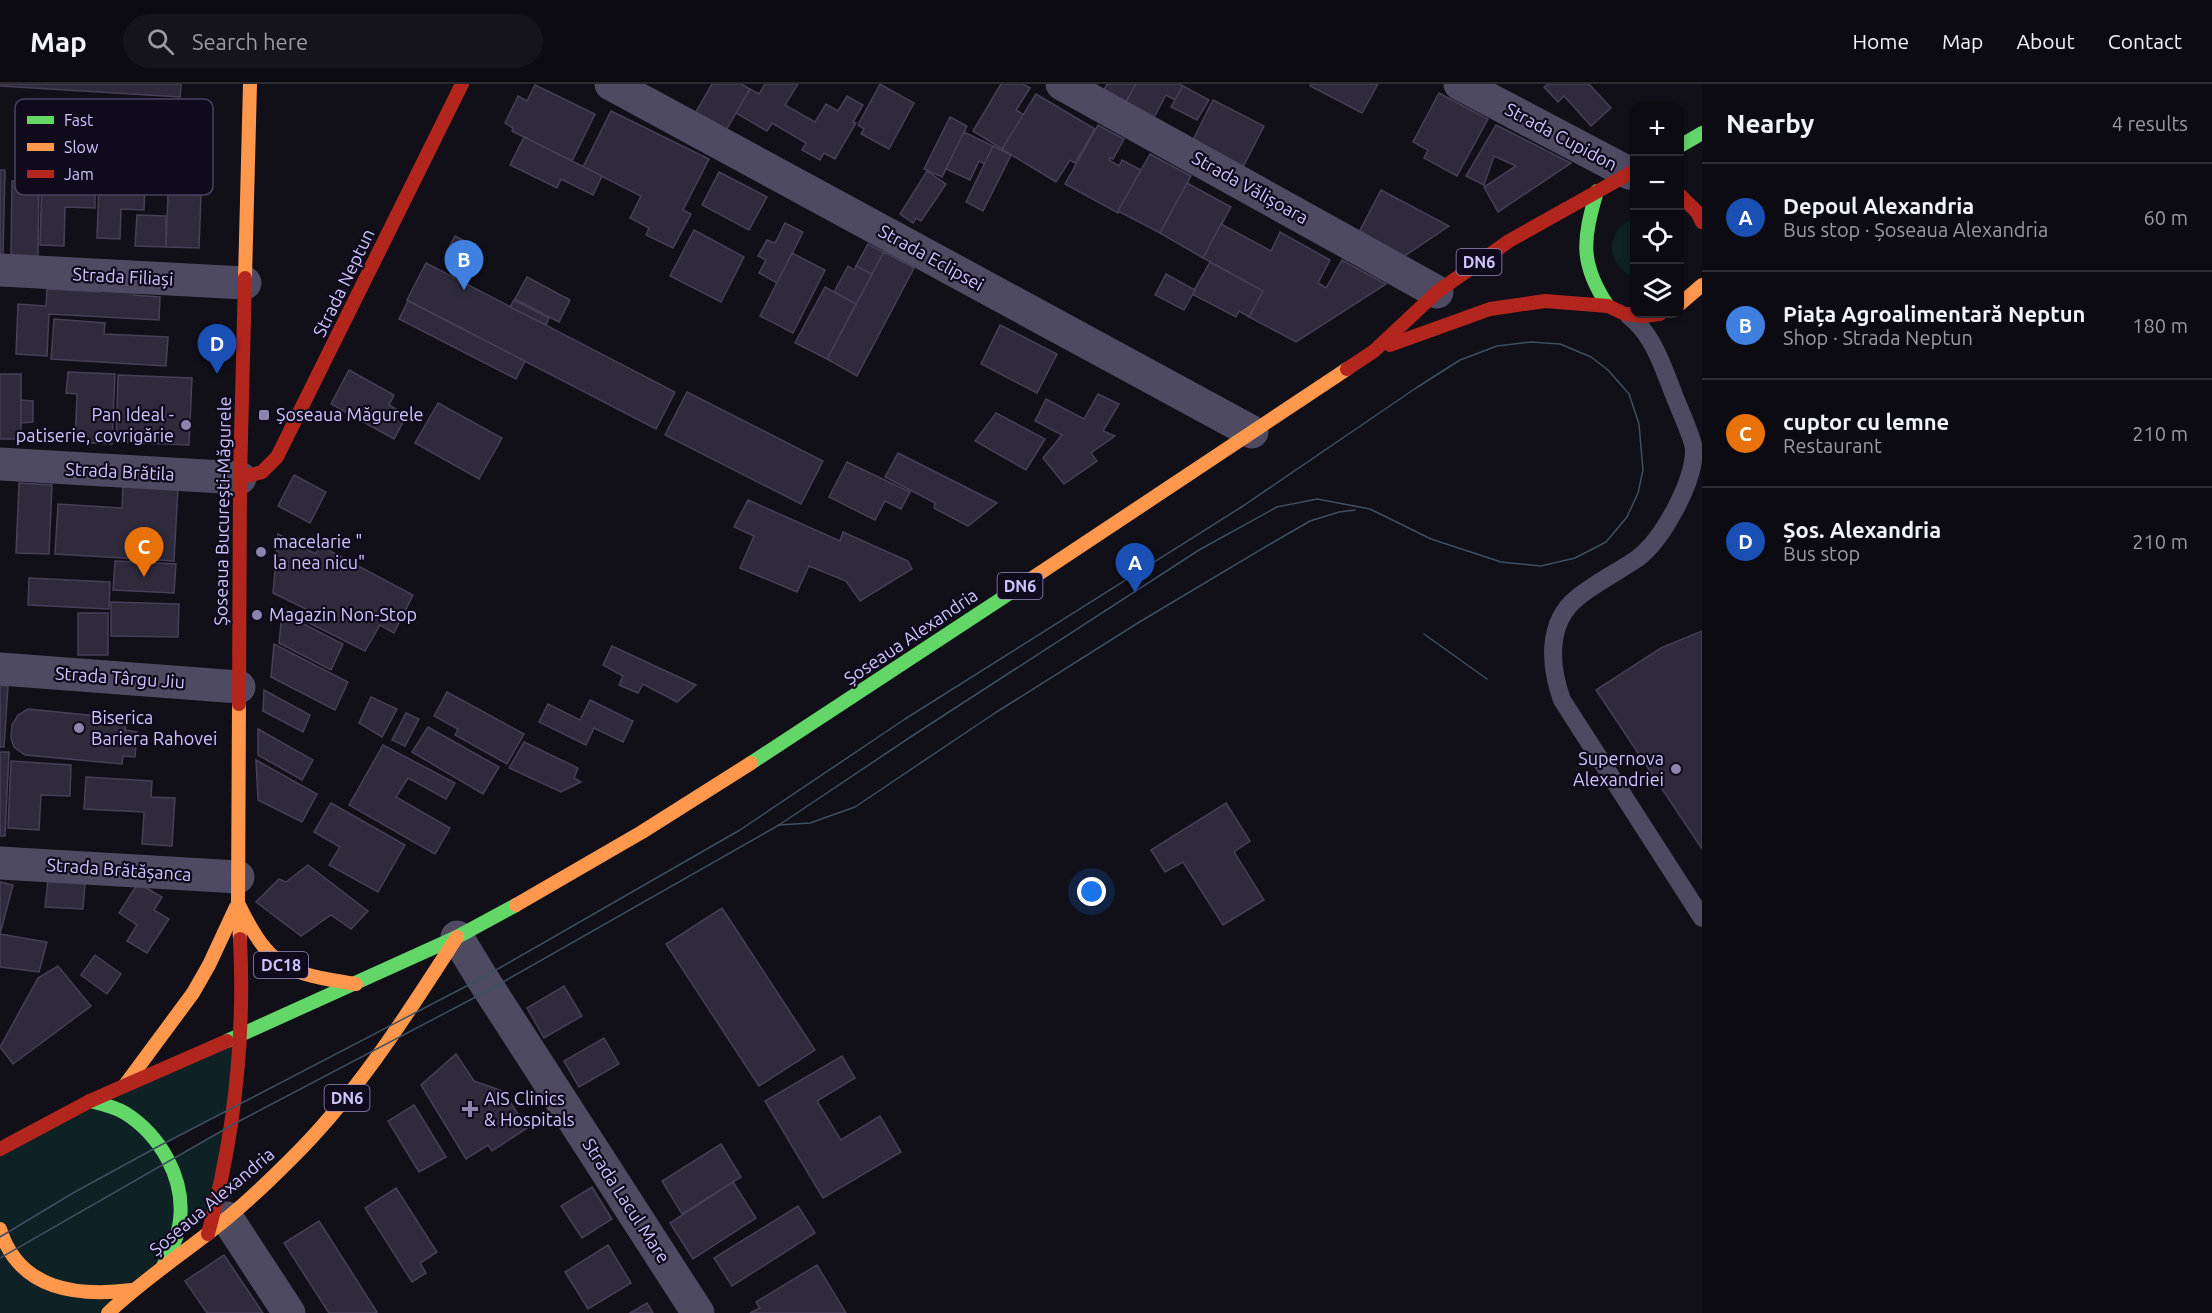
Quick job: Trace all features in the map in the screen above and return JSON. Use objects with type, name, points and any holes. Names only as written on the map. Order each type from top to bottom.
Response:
[{"type":"main road","name":"Șoseaua București-Măgurele","points":[[217,1226],[218,1197],[232,1125],[240,1036],[242,976],[238,890],[240,478],[250,84]]},
{"type":"main road","name":"Strada Neptun","points":[[240,478],[255,477],[268,469],[278,457],[462,84]]},
{"type":"main road","points":[[1684,144],[1702,133]]},
{"type":"main road","name":"Șoseaua Alexandria","points":[[4,1146],[90,1101],[458,937],[605,854],[788,740],[1374,351],[1437,292],[1509,241],[1630,174]]},
{"type":"main road","points":[[1597,191],[1587,225],[1586,263],[1595,289],[1608,306]]},
{"type":"main road","points":[[1684,199],[1697,212],[1702,222]]},
{"type":"main road","points":[[1684,302],[1702,285]]},
{"type":"main road","name":"Șoseaua Alexandria","points":[[1374,351],[1490,309],[1545,301],[1608,306],[1630,315]]},
{"type":"main road","name":"Șoseaua București-Măgurele","points":[[125,1085],[193,993],[209,965],[238,890]]},
{"type":"main road","name":"DC18","points":[[238,890],[251,932],[275,961],[315,978],[356,984]]},
{"type":"main road","name":"Șoseaua Alexandria","points":[[108,1313],[132,1290],[217,1226],[291,1159],[356,1088],[391,1040],[458,937]]},
{"type":"main road","points":[[90,1101],[123,1112],[138,1122],[159,1146],[176,1177],[180,1193],[179,1225],[172,1250],[161,1269]]},
{"type":"main road","points":[[0,1229],[19,1262],[41,1281],[54,1287],[84,1294],[132,1290]]},
{"type":"street","name":"Strada Eclipsei","points":[[611,84],[1252,432]]},
{"type":"street","name":"Strada Vălișoara","points":[[1062,84],[1437,292]]},
{"type":"street","name":"Strada Cupidon","points":[[1460,84],[1630,170]]},
{"type":"street","name":"Strada Filiași","points":[[0,270],[245,283]]},
{"type":"street","name":"Strada Brătila","points":[[0,464],[240,478]]},
{"type":"street","name":"Strada Târgu Jiu","points":[[0,669],[239,687]]},
{"type":"street","name":"Strada Brătășanca","points":[[0,862],[238,890]]},
{"type":"street","name":"Strada Lacul Mare","points":[[458,937],[482,978],[698,1313]]},
{"type":"street","points":[[217,1226],[289,1313]]},
{"type":"lane","points":[[1625,314],[1637,322],[1654,347],[1694,449],[1687,482],[1665,528],[1640,556],[1576,598],[1565,610],[1557,627],[1553,645],[1553,672],[1562,700],[1702,918]]},
{"type":"green space","points":[[1630,220],[1630,276],[1618,265],[1612,248],[1617,231]]},
{"type":"green space","points":[[240,1036],[234,1108],[159,1146],[169,1161],[232,1125],[218,1197],[108,1313],[0,1313],[0,1149]]},
{"type":"building","points":[[0,84],[181,84],[180,97],[0,86]]},
{"type":"building","points":[[712,84],[741,84],[750,89],[725,132],[694,115]]},
{"type":"building","points":[[765,84],[798,84],[785,105],[815,122],[826,104],[838,111],[847,96],[863,105],[853,122],[856,123],[835,159],[824,153],[820,160],[802,150],[806,143],[772,123],[767,131],[736,113],[750,89],[759,94]]},
{"type":"building","points":[[880,84],[914,103],[889,149],[861,134],[864,129],[858,125]]},
{"type":"building","points":[[1001,84],[1023,84],[1030,88],[1016,110],[1024,115],[1002,149],[973,131]]},
{"type":"building","points":[[1107,84],[1136,84],[1124,106],[1102,94]]},
{"type":"building","points":[[1136,84],[1180,84],[1183,86],[1175,100],[1166,95],[1152,121],[1124,106]]},
{"type":"building","points":[[1311,84],[1378,84],[1362,113],[1310,86]]},
{"type":"building","points":[[1548,84],[1589,84],[1611,108],[1591,126],[1564,96],[1558,102],[1544,87]]},
{"type":"building","points":[[535,85],[595,114],[572,161],[512,131],[513,128],[505,123],[518,96],[527,101]]},
{"type":"building","points":[[1183,86],[1209,100],[1197,120],[1171,107]]},
{"type":"building","points":[[1439,93],[1488,119],[1457,176],[1424,158],[1428,150],[1413,142]]},
{"type":"building","points":[[1036,94],[1095,129],[1075,163],[1070,160],[1056,182],[1002,149]]},
{"type":"building","points":[[1213,100],[1264,126],[1243,167],[1192,142]]},
{"type":"building","points":[[611,111],[709,159],[683,210],[691,214],[673,248],[646,235],[649,228],[630,218],[641,196],[583,167]]},
{"type":"building","points":[[950,117],[967,126],[942,177],[924,169]]},
{"type":"building","points":[[1098,125],[1124,139],[1113,159],[1109,160],[1119,166],[1122,160],[1141,170],[1118,213],[1065,184]]},
{"type":"building","points":[[1496,125],[1571,163],[1498,212],[1484,187],[1516,166],[1494,156],[1484,185],[1466,176]]},
{"type":"building","points":[[964,132],[993,146],[985,164],[979,161],[970,180],[946,169]]},
{"type":"building","points":[[524,137],[602,176],[593,195],[561,179],[557,188],[510,165]]},
{"type":"building","points":[[993,146],[1011,155],[983,211],[966,202]]},
{"type":"building","points":[[1150,154],[1191,176],[1160,233],[1118,211]]},
{"type":"building","points":[[0,170],[5,170],[3,255],[0,255]]},
{"type":"building","points":[[927,171],[946,184],[921,221],[916,218],[913,223],[900,214]]},
{"type":"building","points":[[719,172],[767,197],[749,230],[702,205]]},
{"type":"building","points":[[12,181],[15,181],[15,195],[39,195],[38,256],[11,255]]},
{"type":"building","points":[[1187,183],[1231,207],[1203,258],[1160,233]]},
{"type":"building","points":[[1381,190],[1449,226],[1403,257],[1359,232]]},
{"type":"building","points":[[41,195],[95,195],[95,208],[65,207],[64,246],[40,245]]},
{"type":"building","points":[[99,195],[145,195],[144,210],[121,209],[120,239],[97,238]]},
{"type":"building","points":[[168,195],[201,195],[199,248],[166,247]]},
{"type":"building","points":[[137,215],[166,216],[166,247],[135,246]]},
{"type":"building","points":[[785,223],[803,232],[777,283],[759,273],[766,260],[758,256],[767,240],[775,243]]},
{"type":"building","points":[[1221,224],[1271,251],[1280,232],[1330,260],[1318,283],[1326,288],[1342,260],[1386,284],[1296,342],[1249,317],[1263,291],[1203,258]]},
{"type":"building","points":[[694,230],[744,257],[721,302],[670,276]]},
{"type":"building","points":[[455,236],[469,243],[460,261],[446,253]]},
{"type":"building","points":[[868,244],[884,252],[872,274],[856,266]]},
{"type":"building","points":[[884,252],[914,268],[857,376],[827,359]]},
{"type":"building","points":[[792,253],[825,270],[793,333],[760,316]]},
{"type":"building","points":[[1210,262],[1263,291],[1249,317],[1239,311],[1236,317],[1192,294]]},
{"type":"building","points":[[426,263],[675,392],[656,429],[407,300]]},
{"type":"building","points":[[848,266],[854,270],[856,266],[872,274],[856,304],[834,292]]},
{"type":"building","points":[[1166,274],[1195,290],[1184,310],[1155,295]]},
{"type":"building","points":[[527,277],[570,300],[559,322],[515,299]]},
{"type":"building","points":[[101,284],[135,286],[134,295],[160,297],[159,320],[49,314],[47,356],[16,354],[18,304],[46,306],[47,289],[100,292]]},
{"type":"building","points":[[825,287],[856,304],[827,359],[795,343]]},
{"type":"building","points":[[514,300],[549,318],[546,325],[510,307]]},
{"type":"building","points":[[408,301],[525,361],[516,379],[399,319]]},
{"type":"building","points":[[54,319],[105,323],[104,334],[168,337],[166,366],[51,359]]},
{"type":"building","points":[[1000,325],[1057,354],[1037,393],[981,364]]},
{"type":"building","points":[[349,370],[394,395],[389,405],[407,415],[394,439],[331,404]]},
{"type":"building","points":[[68,372],[115,374],[112,444],[75,442],[77,394],[66,393]]},
{"type":"building","points":[[0,374],[21,374],[21,439],[0,439]]},
{"type":"building","points":[[118,375],[192,378],[189,445],[116,442]]},
{"type":"building","points":[[687,392],[823,461],[801,504],[665,435]]},
{"type":"building","points":[[1098,394],[1119,404],[1103,431],[1115,436],[1091,453],[1097,461],[1064,484],[1043,458],[1062,435],[1035,421],[1046,399],[1084,419]]},
{"type":"building","points":[[21,400],[33,401],[33,422],[21,423]]},
{"type":"building","points":[[438,403],[502,438],[479,479],[415,443]]},
{"type":"building","points":[[996,413],[1045,439],[1026,470],[975,441]]},
{"type":"building","points":[[898,453],[997,503],[968,526],[934,508],[935,503],[885,477]]},
{"type":"building","points":[[847,462],[910,492],[901,509],[885,501],[875,520],[829,497]]},
{"type":"building","points":[[294,475],[326,492],[310,523],[278,506]]},
{"type":"building","points":[[19,483],[52,485],[49,554],[16,553]]},
{"type":"building","points":[[123,485],[178,488],[174,561],[55,554],[58,504],[122,508]]},
{"type":"building","points":[[748,500],[840,541],[843,532],[908,561],[912,569],[860,601],[846,581],[809,566],[797,592],[740,568],[754,536],[734,527]]},
{"type":"building","points":[[278,534],[316,554],[319,545],[413,595],[394,633],[380,625],[365,651],[301,619],[306,609],[273,593]]},
{"type":"building","points":[[115,561],[176,564],[174,593],[113,590]]},
{"type":"building","points":[[29,578],[110,582],[109,609],[28,605]]},
{"type":"building","points":[[111,602],[179,604],[178,637],[111,636]]},
{"type":"building","points":[[78,613],[108,613],[108,655],[78,655]]},
{"type":"building","points":[[282,613],[343,644],[331,670],[279,643]]},
{"type":"building","name":"Supernova Alexandriei","points":[[1702,631],[1702,849],[1596,690],[1661,648]]},
{"type":"building","points":[[274,644],[348,682],[335,710],[271,677]]},
{"type":"building","points":[[612,646],[696,685],[677,702],[643,684],[638,693],[619,685],[623,676],[603,665]]},
{"type":"building","points":[[0,685],[8,686],[4,747],[0,747]]},
{"type":"building","points":[[264,690],[310,715],[303,732],[263,711]]},
{"type":"building","points":[[447,692],[524,734],[507,764],[455,735],[458,729],[434,716]]},
{"type":"building","points":[[371,697],[397,709],[382,737],[359,723]]},
{"type":"building","points":[[590,700],[633,721],[623,742],[594,728],[586,745],[539,722],[548,704],[580,720]]},
{"type":"building","points":[[28,709],[127,719],[125,730],[137,732],[135,757],[123,756],[122,764],[25,755],[14,747],[11,738],[12,725],[18,715]]},
{"type":"building","points":[[406,713],[419,719],[405,746],[392,740]]},
{"type":"building","points":[[428,727],[499,767],[483,794],[412,752]]},
{"type":"building","points":[[258,729],[313,760],[302,780],[258,755]]},
{"type":"building","points":[[524,742],[578,768],[574,778],[581,782],[561,792],[509,768]]},
{"type":"building","points":[[383,745],[455,783],[446,799],[408,778],[396,797],[450,828],[435,854],[349,805]]},
{"type":"building","points":[[0,752],[9,752],[5,836],[0,836]]},
{"type":"building","points":[[256,760],[317,794],[302,822],[258,800]]},
{"type":"building","points":[[11,761],[71,765],[70,796],[41,795],[39,830],[8,828]]},
{"type":"building","points":[[86,777],[152,781],[151,797],[175,798],[172,846],[142,844],[144,812],[84,809]]},
{"type":"building","points":[[331,803],[405,845],[378,892],[329,865],[340,847],[314,832]]},
{"type":"building","points":[[1226,803],[1250,841],[1234,852],[1264,900],[1223,925],[1183,862],[1165,872],[1151,850]]},
{"type":"building","points":[[308,865],[368,911],[351,929],[331,915],[301,936],[256,902],[279,879],[286,882]]},
{"type":"building","points":[[48,880],[85,884],[83,909],[45,907]]},
{"type":"building","points":[[0,882],[13,885],[0,934]]},
{"type":"building","points":[[138,883],[162,897],[154,910],[169,919],[147,953],[127,941],[137,925],[119,913]]},
{"type":"building","points":[[722,908],[815,1050],[759,1086],[666,944]]},
{"type":"building","points":[[0,934],[47,942],[39,972],[0,967]]},
{"type":"building","points":[[95,955],[121,974],[107,994],[81,975]]},
{"type":"building","points":[[58,966],[91,1006],[13,1064],[0,1047],[38,978]]},
{"type":"building","points":[[564,986],[582,1016],[544,1038],[527,1008]]},
{"type":"building","points":[[604,1038],[619,1064],[579,1087],[564,1061]]},
{"type":"building","points":[[456,1054],[474,1081],[503,1091],[527,1128],[492,1151],[488,1145],[466,1159],[421,1085]]},
{"type":"building","points":[[842,1056],[855,1078],[817,1101],[841,1140],[880,1116],[901,1152],[823,1198],[765,1101]]},
{"type":"building","points":[[414,1105],[446,1157],[419,1172],[388,1121]]},
{"type":"building","points":[[721,1144],[741,1177],[682,1214],[662,1181]]},
{"type":"building","points":[[733,1182],[756,1218],[693,1259],[670,1223]]},
{"type":"building","points":[[592,1187],[612,1219],[582,1238],[561,1206]]},
{"type":"building","points":[[396,1188],[437,1252],[420,1263],[426,1273],[412,1282],[365,1208]]},
{"type":"building","points":[[798,1206],[815,1233],[732,1286],[714,1258]]},
{"type":"building","points":[[319,1221],[377,1312],[329,1313],[284,1243]]},
{"type":"building","points":[[608,1245],[631,1283],[588,1309],[565,1272]]},
{"type":"building","points":[[224,1255],[263,1313],[207,1313],[185,1281]]},
{"type":"building","points":[[817,1265],[846,1313],[750,1313],[760,1308],[756,1302]]},
{"type":"building","points":[[647,1303],[653,1313],[630,1313]]},
{"type":"tram line","points":[[0,1237],[73,1193],[159,1146],[482,978],[740,830],[905,719],[1243,506],[1460,360],[1497,346],[1531,342],[1560,344],[1591,357],[1608,370],[1629,394],[1639,424],[1643,470],[1638,493],[1627,517],[1606,542],[1575,558],[1541,566],[1501,562],[1431,539],[1370,509],[1317,499],[1277,507],[1199,550],[779,825],[489,990],[232,1125],[0,1258]]},
{"type":"tram line","points":[[779,825],[810,823],[855,807],[995,713],[1141,621],[1272,543],[1310,521],[1339,512],[1355,510]]},
{"type":"tram line","points":[[1424,634],[1487,679]]},
{"type":"traffic: fast","points":[[1684,144],[1702,133]]},
{"type":"traffic: fast","points":[[1597,191],[1589,223],[1586,250],[1592,277],[1608,306]]},
{"type":"traffic: fast","points":[[751,763],[1016,589]]},
{"type":"traffic: fast","points":[[227,1041],[457,937],[516,905]]},
{"type":"traffic: fast","points":[[90,1101],[117,1109],[138,1122],[159,1145],[168,1159],[174,1173],[181,1204],[176,1239],[162,1268]]},
{"type":"traffic: slow","points":[[245,278],[250,84]]},
{"type":"traffic: slow","points":[[1684,301],[1702,285]]},
{"type":"traffic: slow","points":[[1016,589],[1347,369]]},
{"type":"traffic: slow","points":[[239,704],[238,903],[240,939]]},
{"type":"traffic: slow","points":[[516,905],[642,832],[751,763]]},
{"type":"traffic: slow","points":[[238,903],[260,942],[283,964],[313,976],[356,984]]},
{"type":"traffic: slow","points":[[125,1085],[193,993],[236,907]]},
{"type":"traffic: slow","points":[[108,1313],[234,1212],[315,1134],[380,1053],[457,937]]},
{"type":"traffic: slow","points":[[0,1229],[9,1249],[21,1265],[36,1277],[52,1285],[91,1292],[132,1290]]},
{"type":"traffic: jam","points":[[240,478],[262,472],[277,457],[462,84]]},
{"type":"traffic: jam","points":[[1347,369],[1374,351],[1437,292],[1509,241],[1630,173]]},
{"type":"traffic: jam","points":[[1684,199],[1697,212],[1702,222]]},
{"type":"traffic: jam","points":[[239,704],[240,478],[245,278]]},
{"type":"traffic: jam","points":[[1390,345],[1490,309],[1545,301],[1608,306],[1630,315]]},
{"type":"traffic: jam","points":[[208,1234],[225,1161],[236,1088],[241,1013],[240,939]]},
{"type":"traffic: jam","points":[[0,1149],[90,1101],[227,1041]]},
{"type":"place","name":"Piața Agroalimentară Neptun","points":[[464,290]]},
{"type":"place","name":"Șos. Alexandria","points":[[217,374]]},
{"type":"place","name":"Șoseaua Măgurele","points":[[264,415]]},
{"type":"place","name":"Pan Ideal - patiserie, covrigărie","points":[[186,425]]},
{"type":"place","name":"macelarie \" la nea nicu\"","points":[[261,552]]},
{"type":"place","name":"cuptor cu lemne","points":[[144,577]]},
{"type":"place","name":"Depoul Alexandria","points":[[1135,593]]},
{"type":"place","name":"Magazin Non-Stop","points":[[257,615]]},
{"type":"place","name":"Biserica Bariera Rahovei","points":[[79,728]]},
{"type":"place","name":"Supernova Alexandriei","points":[[1676,769]]},
{"type":"place","name":"AIS Clinics & Hospitals","points":[[470,1109]]}]
